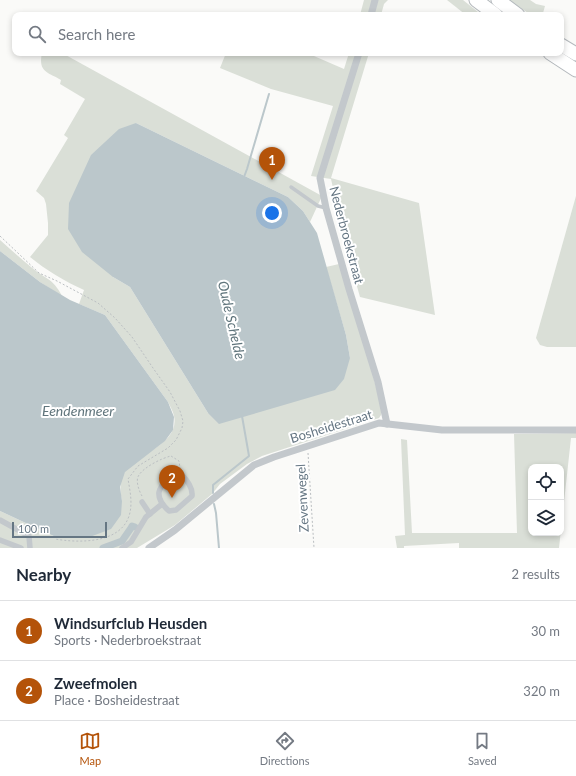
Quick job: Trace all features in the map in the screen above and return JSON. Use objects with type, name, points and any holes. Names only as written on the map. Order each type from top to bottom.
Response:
[{"type":"highway","points":[[476,0],[492,12]]},
{"type":"highway","points":[[498,0],[514,12]]},
{"type":"highway","points":[[564,47],[576,54]]},
{"type":"highway","points":[[555,56],[576,70]]},
{"type":"street","points":[[372,12],[375,0]]},
{"type":"street","name":"Nederbroekstraat","points":[[358,56],[320,178],[326,208],[349,289],[378,382],[387,424]]},
{"type":"street","name":"Bosheidestraat","points":[[149,548],[175,530],[254,466],[274,457],[378,423],[442,430],[576,430]]},
{"type":"street","points":[[181,474],[191,487],[192,496],[172,511],[168,512],[162,504],[158,496],[162,485],[174,476],[181,474]]},
{"type":"street","points":[[143,501],[150,514]]},
{"type":"street","points":[[122,548],[131,542],[142,522],[162,504]]},
{"type":"street","points":[[0,520],[29,536],[30,548]]},
{"type":"street","points":[[0,540],[21,548]]},
{"type":"lane","points":[[291,187],[318,206],[326,208]]},
{"type":"path","points":[[0,236],[39,273],[57,280],[98,302],[115,318],[132,338],[170,392],[180,411],[183,421],[182,428],[176,440],[168,448],[138,466],[128,479],[131,503],[130,516],[121,528],[115,533],[103,538],[83,541],[55,539]]},
{"type":"path","name":"Zevenwegel","points":[[308,446],[314,548]]},
{"type":"path","points":[[143,501],[137,480],[139,475],[155,462],[171,456],[179,461],[181,474]]},
{"type":"shaded area","points":[[364,0],[388,0],[384,4],[382,12],[361,12]]},
{"type":"shaded area","points":[[447,0],[463,0],[478,12],[462,12]]},
{"type":"shaded area","points":[[509,0],[530,0],[536,4],[545,6],[543,12],[527,12]]},
{"type":"shaded area","points":[[42,56],[67,56],[322,196],[310,222],[303,211],[288,197],[136,123],[113,277],[130,287],[208,413],[350,358],[346,335],[326,267],[339,264],[373,375],[381,407],[381,415],[379,418],[262,456],[247,464],[220,484],[212,494],[175,525],[137,548],[0,548],[0,511],[58,538],[122,501],[120,486],[125,471],[165,441],[171,434],[174,425],[174,414],[168,402],[105,315],[79,304],[84,290],[69,283],[30,257],[48,235],[46,204],[44,198],[36,191],[68,138],[64,135],[85,99],[60,84],[61,80],[45,71],[41,64]]},
{"type":"shaded area","points":[[225,56],[314,56],[344,69],[348,56],[368,56],[331,178],[419,203],[435,315],[360,297],[347,251],[331,179],[311,176],[333,106],[271,89],[220,68]]},
{"type":"shaded area","points":[[576,196],[576,347],[547,347],[540,345],[536,338]]},
{"type":"shaded area","points":[[0,240],[31,267],[52,282],[62,296],[40,282],[0,251]]},
{"type":"shaded area","points":[[576,433],[576,438],[571,438],[564,502],[564,464],[528,464],[528,536],[561,536],[559,548],[459,548],[459,543],[404,546],[404,548],[397,548],[395,536],[405,535],[401,439],[407,440],[412,533],[517,533],[514,434]]},
{"type":"water","points":[[136,123],[288,197],[303,211],[317,233],[346,335],[350,358],[344,379],[335,390],[219,424],[208,413],[130,287],[113,277],[82,252],[68,229],[69,203],[91,155],[119,129]]},
{"type":"water","name":"Eendenmeer","points":[[0,251],[40,282],[70,300],[105,315],[168,402],[174,417],[173,430],[165,441],[125,472],[120,487],[122,501],[121,515],[111,529],[87,538],[58,538],[0,511]]},
{"type":"waterway","name":"Oude Schelde","points":[[244,177],[269,94]]},
{"type":"waterway","name":"Oude Schelde","points":[[213,493],[213,485],[249,456],[242,416]]},
{"type":"waterway","name":"Oude Schelde","points":[[214,504],[219,548]]},
{"type":"waterway","points":[[103,548],[122,541],[132,526],[135,527]]},
{"type":"place","name":"Windsurfclub Heusden","points":[[272,180]]},
{"type":"place","name":"Zweefmolen","points":[[172,498]]}]
